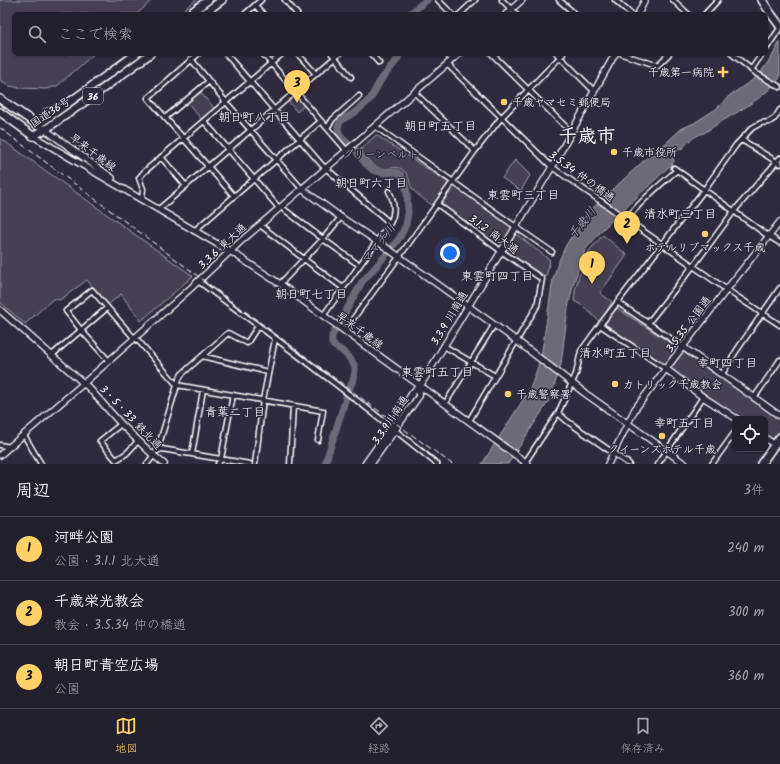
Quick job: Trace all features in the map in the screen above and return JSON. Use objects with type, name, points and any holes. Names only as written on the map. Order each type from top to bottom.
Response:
[{"type":"highway","points":[[192,12],[208,0]]},
{"type":"highway","points":[[206,12],[222,0]]},
{"type":"highway","points":[[762,0],[780,27]]},
{"type":"highway","name":"国道36号","points":[[0,99],[38,125],[133,56]]},
{"type":"highway","name":"国道36号","points":[[0,112],[33,136],[46,129],[147,56]]},
{"type":"highway","name":"36","points":[[33,136],[38,125]]},
{"type":"highway","points":[[761,464],[777,447],[780,438]]},
{"type":"street","points":[[247,12],[261,0]]},
{"type":"street","points":[[285,0],[295,12]]},
{"type":"street","points":[[438,0],[450,12]]},
{"type":"street","points":[[462,12],[475,0]]},
{"type":"street","points":[[502,0],[514,12],[522,0]]},
{"type":"street","points":[[559,0],[573,12]]},
{"type":"street","points":[[615,0],[629,12]]},
{"type":"street","points":[[639,12],[645,0]]},
{"type":"street","points":[[673,0],[686,12]]},
{"type":"street","points":[[707,12],[718,0]]},
{"type":"street","points":[[255,5],[261,12]]},
{"type":"street","points":[[768,46],[780,27]]},
{"type":"street","points":[[196,56],[148,98],[234,196]]},
{"type":"street","points":[[228,56],[322,165],[390,223]]},
{"type":"street","points":[[265,56],[348,150]]},
{"type":"street","points":[[142,200],[144,190],[139,178],[144,172],[280,56]]},
{"type":"street","points":[[300,56],[316,74]]},
{"type":"street","points":[[159,210],[316,74],[333,56],[351,77]]},
{"type":"street","points":[[373,56],[379,63]]},
{"type":"street","name":"3.5.34 仲の橋通","points":[[448,56],[449,62],[501,118],[552,167],[780,325]]},
{"type":"street","name":"3.3.6 東大通","points":[[0,455],[109,361],[230,251],[456,56]]},
{"type":"street","points":[[494,56],[572,132]]},
{"type":"street","points":[[343,330],[399,257],[452,182],[501,118],[559,56]]},
{"type":"street","points":[[561,56],[594,91]]},
{"type":"street","name":"3.3.9 川南通","points":[[420,386],[552,167],[614,56]]},
{"type":"street","points":[[628,56],[656,65],[658,65],[667,56]]},
{"type":"street","points":[[734,56],[751,70],[779,87]]},
{"type":"street","points":[[751,70],[761,56]]},
{"type":"street","points":[[191,60],[302,189],[468,306],[536,355],[562,377],[685,464]]},
{"type":"street","points":[[165,118],[209,80]]},
{"type":"street","points":[[415,93],[475,151]]},
{"type":"street","points":[[327,128],[333,120],[360,96]]},
{"type":"street","points":[[525,462],[558,413],[576,374],[581,351],[736,146],[752,128],[761,123],[769,122],[775,118],[780,110]]},
{"type":"street","points":[[204,121],[280,208],[359,265]]},
{"type":"street","points":[[194,231],[321,121]]},
{"type":"street","name":"早来千歳線","points":[[38,125],[46,129],[134,195]]},
{"type":"street","name":"3.1.2 南大通","points":[[375,126],[516,228],[552,252]]},
{"type":"street","name":"早来千歳線","points":[[33,136],[230,251],[280,284],[525,462]]},
{"type":"street","points":[[648,323],[694,266],[734,212],[779,162],[742,140]]},
{"type":"street","points":[[161,157],[186,186]]},
{"type":"street","points":[[625,218],[676,169],[734,212],[780,243]]},
{"type":"street","points":[[323,316],[390,223],[393,217],[394,208],[393,198],[389,191]]},
{"type":"street","name":"3.1.2 南大通","points":[[437,204],[542,279],[536,306],[516,341]]},
{"type":"street","points":[[280,284],[323,239],[341,217]]},
{"type":"street","name":"3.5.35 公園通","points":[[608,464],[629,424],[635,409],[780,222]]},
{"type":"street","points":[[260,225],[343,288]]},
{"type":"street","points":[[198,281],[394,428],[437,464]]},
{"type":"street","points":[[722,374],[780,288]]},
{"type":"street","points":[[109,361],[66,312],[92,290],[177,385],[323,411],[318,440]]},
{"type":"street","points":[[617,302],[780,416]]},
{"type":"street","points":[[52,355],[107,308]]},
{"type":"street","name":"3・5・33 鉄北通","points":[[0,310],[84,383],[121,424],[138,441],[154,453],[164,464]]},
{"type":"street","points":[[445,404],[494,325]]},
{"type":"street","points":[[600,325],[732,416]]},
{"type":"street","points":[[147,464],[154,453],[178,380],[182,374],[228,333],[246,343],[258,326]]},
{"type":"street","points":[[255,464],[263,400],[275,339]]},
{"type":"street","points":[[469,421],[516,341]]},
{"type":"street","points":[[444,346],[495,376]]},
{"type":"street","points":[[202,356],[268,372]]},
{"type":"street","points":[[754,398],[780,360]]},
{"type":"street","name":"3.3.9川南通","points":[[364,464],[372,462],[394,428],[418,396],[420,386]]},
{"type":"street","points":[[192,454],[203,390]]},
{"type":"street","points":[[218,464],[221,459],[233,395]]},
{"type":"street","points":[[658,464],[703,397]]},
{"type":"street","points":[[290,464],[293,406]]},
{"type":"street","points":[[558,413],[574,426],[629,464]]},
{"type":"street","points":[[121,424],[100,441],[116,460],[127,453],[138,441]]},
{"type":"street","points":[[24,435],[41,464]]},
{"type":"street","points":[[712,464],[732,436]]},
{"type":"street","points":[[768,440],[777,447]]},
{"type":"street","points":[[0,445],[10,447]]},
{"type":"street","points":[[154,453],[162,449],[247,464]]},
{"type":"green space","points":[[0,0],[152,0],[139,12],[12,12],[12,56],[92,56],[57,86],[46,89],[20,88],[10,86],[0,80]]},
{"type":"green space","points":[[199,91],[215,109],[202,120],[187,102]]},
{"type":"green space","points":[[296,94],[305,105],[297,112],[288,101]]},
{"type":"green space","name":"グリーンベルト","points":[[376,135],[449,183],[433,206],[413,190],[406,173],[402,169],[397,167],[387,169],[378,168],[365,157],[360,150]]},
{"type":"green space","points":[[0,138],[193,276],[141,321],[121,294],[108,305],[87,280],[60,300],[53,299],[25,324],[0,302]]},
{"type":"green space","points":[[515,160],[530,175],[521,191],[502,178]]},
{"type":"green space","points":[[455,186],[513,227],[500,247],[441,205]]},
{"type":"green space","points":[[516,234],[550,260],[546,277],[505,251]]},
{"type":"green space","points":[[603,235],[627,255],[600,293],[612,302],[600,322],[583,306],[574,301],[579,276],[589,251]]},
{"type":"green space","points":[[615,307],[678,348],[665,366],[604,323]]},
{"type":"green space","points":[[683,352],[780,419],[780,446],[768,438],[768,416],[737,416],[670,369]]},
{"type":"water","name":"千歳川","points":[[780,41],[780,78],[772,87],[754,102],[695,137],[683,148],[679,149],[673,154],[674,162],[603,229],[585,250],[573,285],[568,308],[561,364],[550,399],[508,464],[482,464],[528,392],[533,381],[541,357],[553,279],[558,263],[566,245],[586,215],[652,153],[666,143],[681,129],[694,123],[716,109],[729,96],[754,79],[773,55]]},
{"type":"waterway","points":[[181,12],[196,0]]},
{"type":"waterway","name":"ママチ川","points":[[412,12],[427,0]]},
{"type":"waterway","points":[[96,78],[124,56]]},
{"type":"waterway","name":"ママチ川","points":[[325,464],[355,372],[355,368],[350,358],[332,344],[332,336],[362,282],[400,237],[406,225],[408,213],[407,193],[404,180],[401,175],[397,172],[384,173],[373,170],[341,137],[338,127],[340,122],[354,113],[371,98],[380,81],[399,56]]},
{"type":"waterway","points":[[43,109],[63,103]]},
{"type":"railway","points":[[0,128],[452,464]]},
{"type":"railway","points":[[412,441],[440,464]]},
{"type":"place","name":"千歳第一病院","points":[[723,72]]},
{"type":"place","name":"千歳ヤマセミ郵便局","points":[[504,102]]},
{"type":"place","name":"朝日町青空広場","points":[[297,103]]},
{"type":"place","name":"千歳市役所","points":[[614,152]]},
{"type":"place","name":"ホテルリブマックス千歳","points":[[705,234]]},
{"type":"place","name":"千歳栄光教会","points":[[627,244]]},
{"type":"place","name":"河畔公園","points":[[592,284]]},
{"type":"place","name":"カトリック千歳教会","points":[[615,384]]},
{"type":"place","name":"千歳警察署","points":[[508,394]]},
{"type":"place","name":"クイーンズホテル千歳","points":[[662,436]]},
{"type":"district","name":"朝日町八丁目","points":[[254,117]]},
{"type":"district","name":"朝日町五丁目","points":[[440,126]]},
{"type":"district","name":"千歳市","points":[[587,135]]},
{"type":"district","name":"朝日町六丁目","points":[[371,183]]},
{"type":"district","name":"東雲町三丁目","points":[[523,195]]},
{"type":"district","name":"清水町三丁目","points":[[680,214]]},
{"type":"district","name":"東雲町四丁目","points":[[497,276]]},
{"type":"district","name":"朝日町七丁目","points":[[311,294]]},
{"type":"district","name":"清水町五丁目","points":[[615,353]]},
{"type":"district","name":"幸町四丁目","points":[[727,363]]},
{"type":"district","name":"東雲町五丁目","points":[[437,372]]},
{"type":"district","name":"青葉二丁目","points":[[235,412]]},
{"type":"district","name":"幸町五丁目","points":[[684,423]]}]
